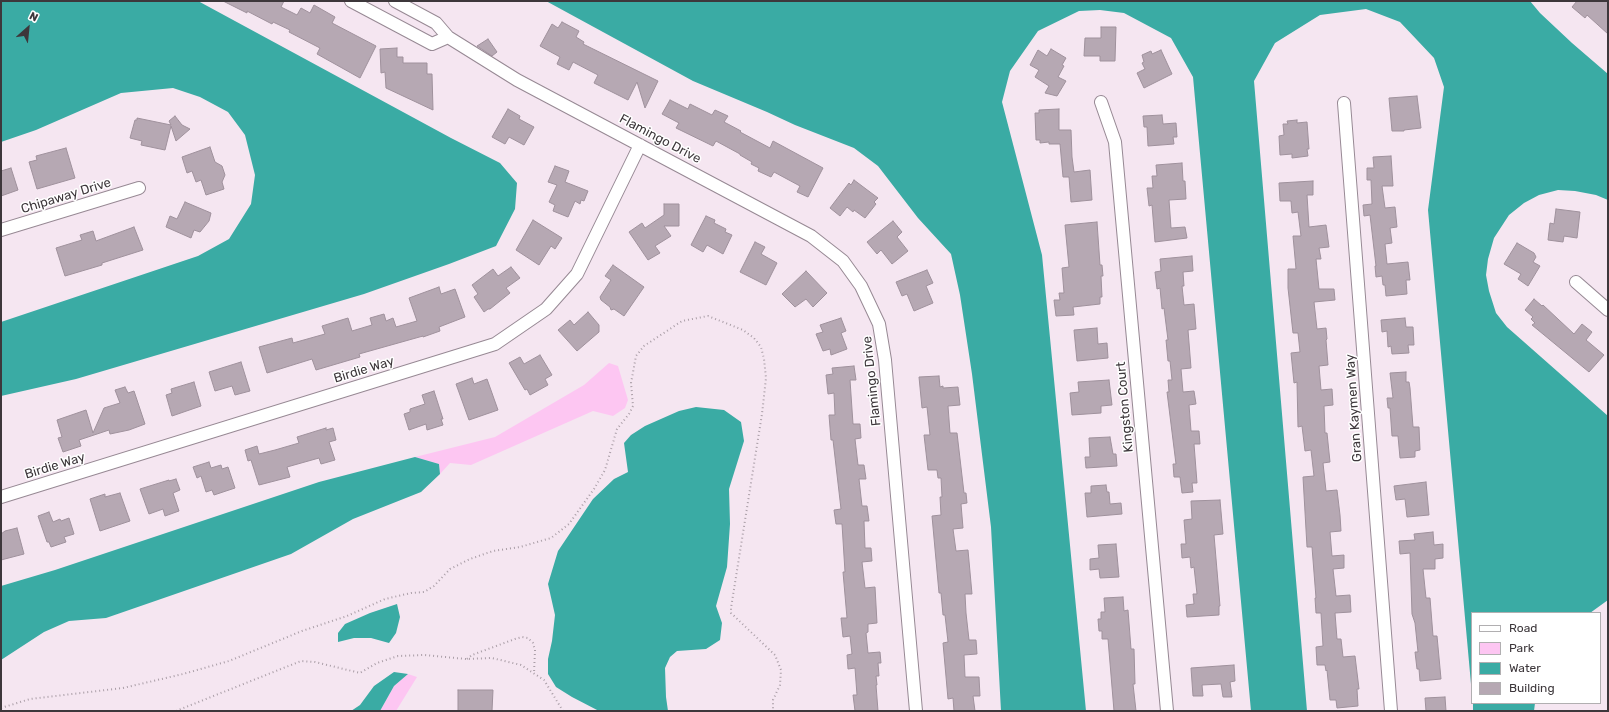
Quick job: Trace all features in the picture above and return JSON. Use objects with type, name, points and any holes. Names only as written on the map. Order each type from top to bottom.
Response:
[{"type":"street","points":[[351,1],[432,44],[448,37]]},
{"type":"street","name":"Flamingo Drive","points":[[395,1],[436,23],[448,37],[517,80],[811,236],[843,261],[861,286],[879,324],[885,360],[916,711]]},
{"type":"street","name":"Kingston Court","points":[[1101,102],[1115,142],[1167,711]]},
{"type":"street","name":"Gran Kaymen Way","points":[[1344,103],[1391,711]]},
{"type":"street","name":"Birdie Way","points":[[1,497],[495,344],[546,309],[577,274],[640,145]]},
{"type":"street","name":"Chipaway Drive","points":[[1,230],[138,188]]},
{"type":"street","points":[[1576,282],[1608,310]]},
{"type":"path","points":[[1,708],[30,699],[123,688],[183,674],[229,660],[302,631],[348,616],[384,599],[412,592],[424,592],[434,586],[450,569],[470,559],[493,551],[520,547],[551,538],[569,524],[594,489],[605,470],[617,429],[629,414],[633,406],[631,383],[636,356],[644,346],[682,321],[708,316],[743,330],[754,338],[761,347],[764,359],[766,378],[762,414],[731,613],[775,655],[781,670],[780,685],[773,700],[773,711]]},
{"type":"path","points":[[466,659],[472,655],[515,639],[522,637],[528,638],[535,650],[534,673]]},
{"type":"path","points":[[176,711],[301,661],[315,662],[360,673],[377,663],[398,656],[424,655],[466,659],[492,658],[521,665],[544,680],[563,711]]},
{"type":"green space","points":[[609,363],[618,366],[628,400],[625,408],[613,416],[593,411],[471,465],[450,463],[440,474],[439,464],[415,457],[495,437],[584,385]]},
{"type":"green space","points":[[408,674],[417,677],[396,711],[380,711],[394,686]]},
{"type":"water","points":[[1,1],[198,1],[500,163],[517,183],[515,209],[496,246],[449,264],[364,294],[76,379],[1,396],[1,322],[198,256],[229,239],[251,204],[255,175],[245,135],[228,112],[200,97],[173,88],[121,93],[36,130],[1,142]]},
{"type":"water","points":[[546,1],[1530,1],[1540,13],[1572,43],[1608,74],[1608,200],[1596,195],[1575,191],[1558,190],[1539,195],[1524,203],[1509,215],[1494,238],[1488,259],[1486,275],[1496,313],[1507,327],[1608,416],[1608,600],[1591,612],[1471,612],[1471,684],[1428,210],[1444,87],[1434,58],[1400,22],[1366,9],[1320,15],[1275,43],[1254,81],[1307,711],[1251,711],[1193,77],[1171,38],[1124,13],[1100,10],[1079,11],[1038,31],[1010,71],[1002,102],[1042,255],[1086,711],[1001,711],[991,527],[972,374],[960,295],[951,254],[918,218],[878,166],[854,148],[795,125],[693,81]]},
{"type":"water","points":[[696,407],[724,410],[741,422],[744,441],[729,489],[730,524],[727,567],[716,606],[722,623],[720,640],[706,649],[677,651],[670,657],[665,668],[668,711],[599,711],[556,687],[548,674],[548,659],[555,615],[548,584],[558,551],[593,499],[614,479],[628,472],[624,443],[631,435],[645,426],[679,411]]},
{"type":"water","points":[[415,457],[439,464],[440,474],[421,492],[353,519],[291,554],[106,618],[69,621],[44,632],[1,660],[1,586],[55,570],[319,482]]},
{"type":"water","points":[[397,604],[400,617],[396,633],[389,643],[371,638],[354,638],[338,642],[338,633],[345,624],[370,613]]},
{"type":"water","points":[[394,672],[408,674],[394,686],[380,711],[351,711],[360,705],[374,686]]},
{"type":"water","points":[[1473,704],[1535,704],[1534,711],[1473,711]]},
{"type":"building","points":[[223,1],[284,1],[281,7],[297,15],[301,8],[310,13],[314,5],[335,17],[332,23],[376,46],[360,78],[317,54],[320,48],[289,32],[290,30],[273,22],[272,24]]},
{"type":"building","points":[[1577,1],[1608,1],[1608,34],[1587,15],[1585,18],[1572,7]]},
{"type":"building","points":[[562,22],[579,31],[576,37],[584,42],[583,44],[658,81],[645,108],[637,82],[628,100],[594,83],[598,75],[573,62],[569,70],[557,64],[560,57],[540,46],[552,24],[558,28]]},
{"type":"building","points":[[1101,27],[1116,27],[1115,61],[1100,61],[1100,56],[1084,56],[1085,38],[1101,38]]},
{"type":"building","points":[[488,39],[497,52],[492,56],[477,46]]},
{"type":"building","points":[[397,48],[397,57],[403,57],[403,63],[427,63],[427,74],[432,74],[433,110],[386,88],[385,72],[381,73],[380,49]]},
{"type":"building","points":[[1051,49],[1066,58],[1062,65],[1064,66],[1058,77],[1066,81],[1057,96],[1045,93],[1049,86],[1035,77],[1039,70],[1030,65],[1038,50],[1047,56]]},
{"type":"building","points":[[1161,50],[1172,74],[1144,88],[1137,73],[1145,69],[1142,63],[1144,62],[1142,55],[1151,51],[1152,54]]},
{"type":"building","points":[[1417,96],[1421,128],[1404,131],[1392,131],[1389,98]]},
{"type":"building","points":[[670,100],[688,109],[690,104],[712,115],[715,110],[728,116],[724,122],[741,131],[740,132],[770,148],[773,141],[823,168],[808,197],[797,192],[800,186],[774,172],[771,177],[758,171],[759,168],[751,164],[752,162],[716,141],[713,146],[676,128],[679,123],[662,114]]},
{"type":"building","points":[[508,109],[520,116],[519,119],[534,127],[524,145],[509,137],[505,144],[492,137]]},
{"type":"building","points":[[1059,109],[1059,130],[1071,130],[1074,172],[1090,170],[1092,200],[1071,202],[1069,177],[1063,177],[1060,144],[1049,144],[1049,142],[1040,143],[1040,140],[1036,140],[1035,113],[1039,113],[1039,110]]},
{"type":"building","points":[[1162,115],[1163,124],[1176,123],[1177,137],[1173,137],[1174,144],[1148,146],[1147,127],[1144,127],[1143,116]]},
{"type":"building","points":[[175,116],[182,125],[190,129],[176,141],[171,126],[165,150],[141,145],[142,141],[130,138],[135,120],[137,120],[137,118],[171,125],[169,121]]},
{"type":"building","points":[[1297,120],[1297,123],[1307,122],[1309,149],[1307,149],[1308,156],[1292,158],[1292,154],[1280,155],[1279,136],[1284,135],[1283,124],[1288,124],[1287,121]]},
{"type":"building","points":[[210,147],[215,162],[222,166],[225,175],[222,182],[224,189],[206,195],[201,180],[196,182],[192,171],[187,173],[182,157]]},
{"type":"building","points":[[66,148],[75,178],[37,189],[29,162],[37,160],[36,156]]},
{"type":"building","points":[[1391,156],[1393,186],[1382,186],[1385,208],[1395,207],[1397,227],[1390,228],[1392,243],[1385,244],[1387,264],[1408,262],[1410,280],[1406,280],[1407,294],[1386,296],[1382,276],[1376,277],[1370,215],[1364,216],[1363,205],[1372,204],[1371,180],[1367,180],[1367,168],[1374,168],[1373,157]]},
{"type":"building","points":[[1182,163],[1186,199],[1169,200],[1171,228],[1185,227],[1187,238],[1155,242],[1152,205],[1149,206],[1147,188],[1153,188],[1152,176],[1157,176],[1156,165]]},
{"type":"building","points":[[555,166],[569,171],[565,182],[588,191],[584,201],[581,200],[580,204],[575,201],[568,217],[553,211],[555,205],[549,202],[557,185],[548,182]]},
{"type":"building","points":[[11,168],[18,190],[1,196],[1,171]]},
{"type":"building","points":[[854,180],[878,198],[874,202],[876,204],[865,218],[847,207],[840,216],[830,208],[849,183],[851,185]]},
{"type":"building","points":[[1313,181],[1313,195],[1307,195],[1309,227],[1326,225],[1329,247],[1319,248],[1321,259],[1316,259],[1319,289],[1334,289],[1335,300],[1314,302],[1317,329],[1326,328],[1327,339],[1328,365],[1319,366],[1321,390],[1332,389],[1333,405],[1324,406],[1325,433],[1327,433],[1330,462],[1323,463],[1326,491],[1337,490],[1340,515],[1341,531],[1330,532],[1332,556],[1344,555],[1344,568],[1333,569],[1336,596],[1350,595],[1351,612],[1335,613],[1337,639],[1341,639],[1343,657],[1355,656],[1359,689],[1357,689],[1358,706],[1337,708],[1336,700],[1330,700],[1327,670],[1326,671],[1325,665],[1317,665],[1316,647],[1323,646],[1321,613],[1316,613],[1312,547],[1307,547],[1303,477],[1314,476],[1311,450],[1305,451],[1302,426],[1298,427],[1297,382],[1294,383],[1291,353],[1300,352],[1298,333],[1293,333],[1288,288],[1288,269],[1296,269],[1293,236],[1301,236],[1298,212],[1292,213],[1291,201],[1280,201],[1279,183]]},
{"type":"building","points":[[185,202],[211,213],[209,221],[200,232],[194,230],[191,238],[166,227],[170,216],[177,219]]},
{"type":"building","points":[[664,204],[679,204],[679,226],[664,226],[671,236],[655,246],[660,253],[648,260],[629,232],[642,223],[645,228],[664,215]]},
{"type":"building","points":[[1556,209],[1580,212],[1577,238],[1564,236],[1563,242],[1548,240],[1550,223],[1554,224]]},
{"type":"building","points":[[706,216],[715,220],[714,223],[726,229],[725,232],[732,235],[723,254],[707,245],[703,252],[691,245]]},
{"type":"building","points":[[533,220],[562,238],[555,249],[551,246],[539,265],[516,250]]},
{"type":"building","points":[[893,221],[902,232],[897,237],[908,251],[892,264],[881,250],[877,254],[867,242]]},
{"type":"building","points":[[1097,222],[1100,265],[1102,265],[1103,276],[1101,276],[1102,297],[1100,297],[1100,304],[1073,307],[1074,315],[1056,316],[1054,300],[1060,300],[1059,293],[1064,293],[1062,268],[1069,267],[1065,225]]},
{"type":"building","points":[[134,227],[143,250],[102,263],[102,265],[65,276],[56,248],[82,240],[80,235],[93,231],[96,241]]},
{"type":"building","points":[[755,242],[765,247],[761,254],[777,263],[766,285],[740,272]]},
{"type":"building","points":[[1517,243],[1534,253],[1536,257],[1533,262],[1540,266],[1528,286],[1518,279],[1521,274],[1504,264]]},
{"type":"building","points":[[1192,256],[1193,271],[1183,272],[1184,286],[1182,286],[1184,305],[1194,304],[1196,329],[1188,330],[1191,368],[1181,369],[1183,392],[1194,391],[1196,404],[1189,405],[1191,431],[1199,431],[1200,444],[1194,444],[1197,483],[1192,483],[1193,492],[1182,493],[1180,477],[1174,477],[1173,464],[1176,464],[1167,392],[1169,392],[1168,380],[1172,380],[1170,361],[1168,361],[1166,340],[1168,340],[1164,308],[1162,309],[1160,288],[1157,289],[1155,272],[1161,271],[1160,259]]},
{"type":"building","points":[[613,265],[644,287],[624,316],[614,309],[611,310],[600,297],[611,280],[605,276]]},
{"type":"building","points":[[511,267],[520,278],[506,288],[510,293],[484,312],[474,297],[478,294],[472,285],[493,269],[498,276]]},
{"type":"building","points":[[927,270],[933,283],[926,286],[933,303],[914,311],[907,294],[902,296],[896,282]]},
{"type":"building","points":[[806,271],[827,293],[813,307],[806,299],[795,307],[782,294]]},
{"type":"building","points":[[439,287],[441,294],[455,289],[465,317],[439,327],[440,331],[359,354],[360,357],[316,370],[312,359],[267,373],[259,347],[292,338],[293,343],[325,334],[322,326],[348,318],[352,331],[372,325],[370,318],[384,314],[386,321],[393,318],[396,327],[417,321],[409,298]]},
{"type":"building","points":[[1534,299],[1542,306],[1543,305],[1574,334],[1582,324],[1592,332],[1586,340],[1604,355],[1589,372],[1532,325],[1535,323],[1531,319],[1533,317],[1525,310]]},
{"type":"building","points":[[588,312],[599,325],[599,332],[577,351],[558,330],[570,320],[574,325]]},
{"type":"building","points":[[841,318],[846,331],[841,333],[847,349],[831,355],[830,349],[823,351],[816,334],[823,332],[820,325]]},
{"type":"building","points":[[1405,318],[1406,327],[1413,327],[1414,345],[1408,345],[1409,353],[1392,354],[1391,346],[1388,347],[1387,331],[1382,332],[1381,320]]},
{"type":"building","points":[[1097,328],[1098,344],[1107,343],[1108,358],[1077,361],[1074,330]]},
{"type":"building","points":[[540,355],[552,375],[545,379],[548,385],[530,395],[527,389],[525,390],[509,363],[520,357],[524,364]]},
{"type":"building","points":[[241,362],[250,391],[235,395],[232,386],[215,391],[209,372]]},
{"type":"building","points":[[854,366],[856,380],[850,380],[853,424],[860,424],[861,438],[855,439],[858,465],[864,465],[866,479],[859,479],[862,506],[867,506],[869,521],[864,521],[865,548],[871,548],[872,561],[862,562],[865,588],[875,587],[877,623],[868,624],[868,632],[866,633],[868,653],[880,652],[881,663],[878,663],[879,676],[876,676],[878,711],[855,711],[853,695],[857,695],[855,668],[848,669],[847,655],[852,654],[850,636],[843,637],[841,618],[847,618],[843,572],[845,572],[842,524],[836,524],[834,510],[841,509],[829,415],[835,415],[834,393],[828,394],[826,375],[833,374],[832,368]]},
{"type":"building","points":[[1406,372],[1406,382],[1409,382],[1410,388],[1413,427],[1419,427],[1420,450],[1415,451],[1415,457],[1400,458],[1398,436],[1392,436],[1390,408],[1388,408],[1387,398],[1393,398],[1390,373]]},
{"type":"building","points":[[939,376],[940,387],[958,387],[960,405],[948,406],[950,433],[957,433],[964,493],[966,493],[967,503],[961,504],[963,528],[953,529],[956,551],[968,550],[972,594],[965,594],[966,613],[969,640],[976,640],[977,654],[964,655],[965,677],[979,677],[980,696],[973,696],[975,711],[954,711],[953,698],[948,699],[943,643],[948,642],[941,593],[939,593],[932,516],[941,515],[941,478],[938,478],[937,470],[928,470],[924,435],[930,435],[927,407],[922,408],[919,377]]},
{"type":"building","points":[[472,378],[474,384],[487,379],[498,410],[469,420],[456,384]]},
{"type":"building","points":[[1109,380],[1112,405],[1101,406],[1101,413],[1072,415],[1070,393],[1079,392],[1078,382]]},
{"type":"building","points":[[194,382],[201,406],[172,416],[166,395],[172,393],[171,389]]},
{"type":"building","points":[[125,387],[128,393],[134,391],[145,424],[129,430],[110,434],[109,430],[79,440],[81,446],[63,452],[58,438],[62,437],[57,420],[86,410],[93,433],[104,408],[120,403],[115,390]]},
{"type":"building","points":[[434,391],[443,419],[441,419],[443,425],[427,430],[426,424],[409,430],[404,414],[410,412],[410,409],[425,404],[422,395]]},
{"type":"building","points":[[326,428],[326,430],[333,428],[336,440],[329,442],[335,460],[321,464],[319,458],[287,467],[290,477],[259,485],[251,460],[248,461],[245,450],[257,446],[259,454],[275,450],[299,443],[297,437]]},
{"type":"building","points":[[1110,437],[1113,454],[1116,454],[1117,466],[1086,468],[1085,457],[1090,457],[1089,438]]},
{"type":"building","points":[[209,462],[211,468],[221,465],[222,469],[228,467],[235,488],[214,495],[212,490],[206,492],[201,476],[197,478],[193,467]]},
{"type":"building","points":[[176,479],[180,490],[173,493],[179,511],[165,516],[163,509],[149,514],[140,489]]},
{"type":"building","points":[[1426,482],[1429,515],[1407,517],[1405,499],[1396,500],[1394,486]]},
{"type":"building","points":[[1106,485],[1107,492],[1109,492],[1110,504],[1121,503],[1122,514],[1087,517],[1085,493],[1091,493],[1091,486]]},
{"type":"building","points":[[120,493],[130,521],[100,531],[90,499],[105,494],[105,497]]},
{"type":"building","points":[[1220,500],[1223,534],[1214,535],[1220,606],[1219,615],[1187,617],[1186,605],[1194,604],[1193,594],[1197,594],[1194,567],[1191,568],[1190,557],[1182,558],[1181,544],[1186,544],[1184,520],[1192,519],[1191,501]]},
{"type":"building","points":[[49,512],[53,522],[60,519],[61,521],[69,518],[74,534],[64,537],[66,542],[51,547],[49,542],[47,542],[38,516]]},
{"type":"building","points":[[17,528],[24,554],[1,560],[1,534],[5,531]]},
{"type":"building","points":[[1433,532],[1434,545],[1443,544],[1443,558],[1435,559],[1435,569],[1423,569],[1426,598],[1430,598],[1433,636],[1437,636],[1441,679],[1420,681],[1415,652],[1418,652],[1415,623],[1412,614],[1410,553],[1400,554],[1399,541],[1415,540],[1414,534]]},
{"type":"building","points":[[1116,544],[1119,577],[1100,578],[1099,569],[1090,570],[1090,559],[1099,558],[1098,545]]},
{"type":"building","points":[[1123,597],[1124,611],[1128,610],[1131,649],[1134,649],[1135,684],[1133,684],[1136,711],[1114,711],[1108,639],[1102,639],[1102,631],[1099,631],[1098,619],[1101,619],[1101,612],[1105,612],[1104,598]]},
{"type":"building","points":[[1234,665],[1235,681],[1230,682],[1232,697],[1223,697],[1221,684],[1202,685],[1203,696],[1193,696],[1191,668]]},
{"type":"building","points":[[458,690],[493,690],[492,711],[458,711]]},
{"type":"building","points":[[1445,697],[1446,711],[1426,711],[1425,698]]}]
